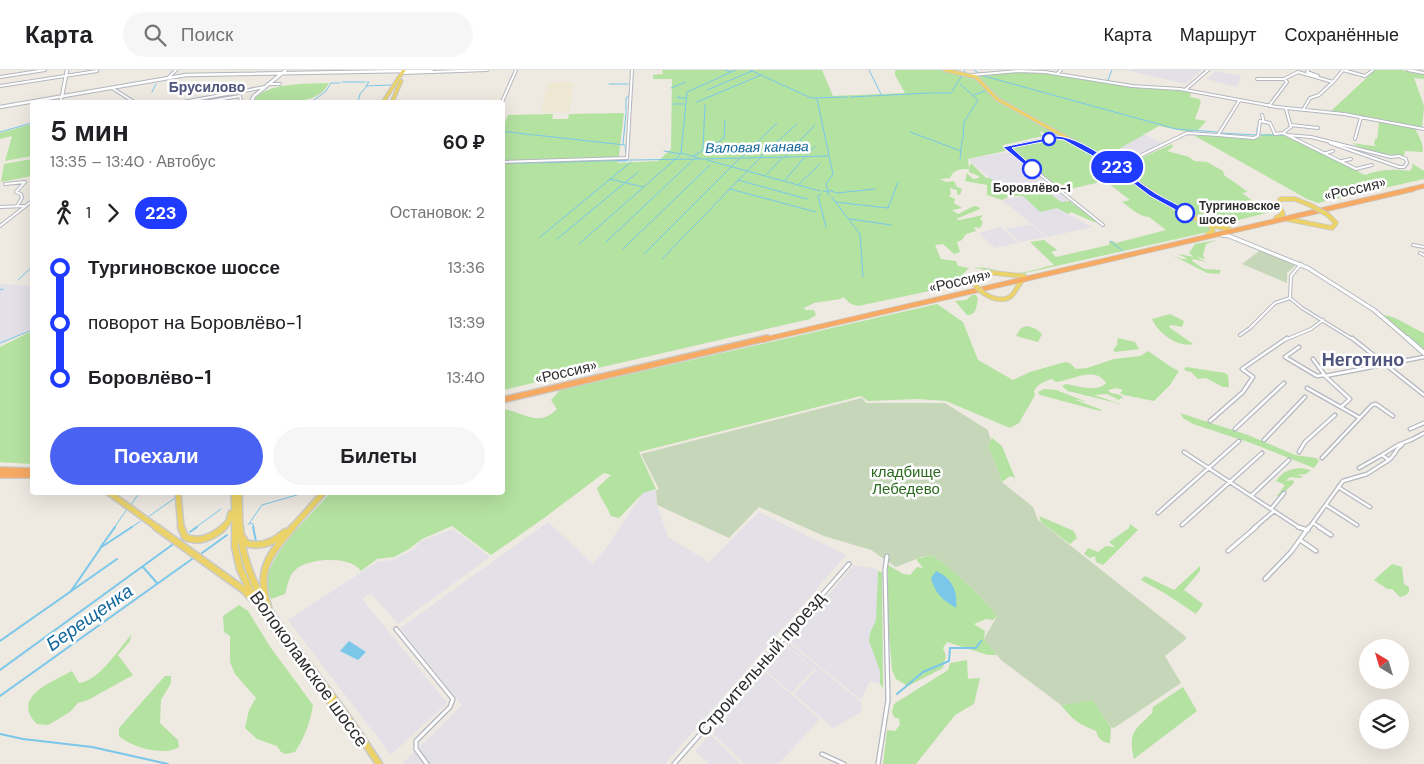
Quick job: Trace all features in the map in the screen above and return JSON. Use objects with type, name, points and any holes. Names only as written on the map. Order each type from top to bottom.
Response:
[{"type":"highway","name":"«Россия»","points":[[1209,234],[1424,185]]},
{"type":"highway","name":"«Россия»","points":[[505,397],[1278,219]]},
{"type":"highway","points":[[0,470],[30,471]]},
{"type":"highway","points":[[0,475],[30,475]]},
{"type":"main road","points":[[62,96],[67,70]]},
{"type":"main road","points":[[948,70],[971,75],[979,80],[997,99],[1054,131],[1059,136],[1070,140],[1117,167],[1154,196],[1217,229],[1229,229]]},
{"type":"main road","points":[[39,100],[189,75],[405,71]]},
{"type":"main road","points":[[384,100],[405,71]]},
{"type":"main road","points":[[393,100],[405,71]]},
{"type":"main road","points":[[251,100],[268,84],[284,73]]},
{"type":"main road","points":[[0,107],[30,102]]},
{"type":"main road","points":[[1295,198],[1328,215],[1336,222],[1332,228],[1278,219],[1283,214],[1278,202],[1281,199],[1295,198]]},
{"type":"main road","points":[[1208,225],[1214,230],[1209,234]]},
{"type":"main road","points":[[1237,229],[1230,234],[1239,240]]},
{"type":"main road","points":[[1209,234],[1225,235],[1301,264],[1374,310],[1424,353]]},
{"type":"main road","points":[[981,272],[1012,277],[1026,277],[1018,283],[1013,295],[1007,298],[994,298],[982,292],[974,284],[973,276],[981,272]]},
{"type":"main road","points":[[112,495],[244,590],[267,612]]},
{"type":"main road","points":[[178,495],[182,532],[188,538],[205,538],[218,532],[228,523],[233,508]]},
{"type":"main road","name":"Волоколамское шоссе","points":[[234,495],[234,540],[238,562],[250,590],[345,722],[379,764]]},
{"type":"main road","name":"Волоколамское шоссе","points":[[239,495],[242,554],[247,571],[267,612]]},
{"type":"main road","points":[[240,532],[244,540],[252,545],[263,545],[275,540],[283,534],[319,495]]},
{"type":"main road","points":[[267,612],[262,586],[267,562],[320,495]]},
{"type":"street","points":[[0,77],[45,70]]},
{"type":"street","points":[[168,78],[176,70]]},
{"type":"street","points":[[405,71],[485,70]]},
{"type":"street","points":[[503,100],[507,86],[510,85],[516,70]]},
{"type":"street","points":[[505,162],[627,158],[632,70]]},
{"type":"street","points":[[971,75],[1025,70],[1134,86],[1184,90],[1286,109],[1361,117],[1424,130]]},
{"type":"street","points":[[1057,74],[1061,70]]},
{"type":"street","points":[[1184,90],[1208,70]]},
{"type":"street","points":[[1308,70],[1307,73],[1317,77]]},
{"type":"street","points":[[1303,110],[1310,98],[1320,94],[1334,82],[1343,70],[1365,76],[1373,70]]},
{"type":"street","points":[[1408,70],[1424,72]]},
{"type":"street","points":[[0,86],[97,71]]},
{"type":"street","points":[[405,71],[433,71]]},
{"type":"street","points":[[1257,79],[1284,79],[1298,72],[1334,82]]},
{"type":"street","points":[[1269,106],[1287,82],[1284,79]]},
{"type":"street","points":[[268,84],[280,84]]},
{"type":"street","points":[[194,100],[265,87]]},
{"type":"street","points":[[112,88],[131,100]]},
{"type":"street","points":[[61,100],[62,96]]},
{"type":"street","points":[[222,100],[240,96],[241,100]]},
{"type":"street","points":[[1218,135],[1239,101]]},
{"type":"street","points":[[1286,109],[1291,125]]},
{"type":"street","points":[[1262,115],[1264,122]]},
{"type":"street","points":[[1355,139],[1361,117]]},
{"type":"street","points":[[1117,167],[1187,133],[1253,138],[1258,136],[1260,122],[1270,123],[1274,134],[1283,133],[1291,125]]},
{"type":"street","points":[[1291,125],[1318,128]]},
{"type":"street","points":[[1053,137],[1056,134],[1054,131]]},
{"type":"street","points":[[1283,133],[1356,169],[1372,165]]},
{"type":"street","points":[[1287,135],[1311,137],[1398,167],[1405,166],[1406,159],[1399,156],[1330,143]]},
{"type":"street","points":[[1037,141],[1059,136]]},
{"type":"street","points":[[1059,136],[1007,148],[1103,225]]},
{"type":"street","points":[[1325,153],[1333,151]]},
{"type":"street","points":[[1340,161],[1351,159]]},
{"type":"street","points":[[5,184],[25,182],[16,192],[21,194],[22,198],[17,206]]},
{"type":"street","points":[[0,226],[30,202]]},
{"type":"street","points":[[0,207],[25,206]]},
{"type":"street","points":[[1413,245],[1424,247]]},
{"type":"street","points":[[1420,253],[1424,255]]},
{"type":"street","points":[[1290,298],[1291,276],[1301,264]]},
{"type":"street","points":[[1290,298],[1350,337],[1424,395]]},
{"type":"street","points":[[1240,335],[1250,328],[1275,303],[1290,298]]},
{"type":"street","points":[[1210,421],[1243,392],[1253,378],[1242,369],[1283,341],[1311,329],[1322,320]]},
{"type":"street","points":[[1299,347],[1285,357],[1317,376],[1424,357]]},
{"type":"street","points":[[1314,359],[1324,375],[1350,399],[1341,407]]},
{"type":"street","points":[[1235,428],[1284,383]]},
{"type":"street","points":[[1307,388],[1361,418]]},
{"type":"street","points":[[1264,440],[1305,397]]},
{"type":"street","points":[[1322,458],[1374,403],[1393,416]]},
{"type":"street","points":[[1299,452],[1305,442],[1335,415]]},
{"type":"street","points":[[1410,429],[1424,423]]},
{"type":"street","points":[[1265,579],[1308,530],[1345,479],[1371,472],[1393,457],[1396,449],[1424,433]]},
{"type":"street","points":[[1371,472],[1361,468],[1398,445],[1413,439]]},
{"type":"street","points":[[1158,513],[1239,441]]},
{"type":"street","points":[[1184,452],[1300,528],[1308,530]]},
{"type":"street","points":[[1182,525],[1262,453]]},
{"type":"street","points":[[1382,456],[1389,460]]},
{"type":"street","points":[[1251,496],[1290,460]]},
{"type":"street","points":[[1366,465],[1371,472]]},
{"type":"street","points":[[1338,487],[1370,507]]},
{"type":"street","points":[[1228,551],[1273,510],[1284,493]]},
{"type":"street","points":[[1326,505],[1357,525]]},
{"type":"street","points":[[1313,523],[1330,535]]},
{"type":"street","points":[[1300,540],[1316,551]]},
{"type":"street","points":[[878,764],[888,700],[885,570],[887,556]]},
{"type":"street","name":"Строительный проезд","points":[[674,764],[849,564]]},
{"type":"street","points":[[396,629],[453,699],[450,707],[416,741],[416,749],[427,764]]},
{"type":"street","points":[[822,754],[844,764]]},
{"type":"shaded area","points":[[1126,70],[1202,70],[1185,84]]},
{"type":"shaded area","points":[[1216,71],[1241,76],[1237,87],[1206,79]]},
{"type":"shaded area","points":[[574,82],[569,112],[540,113],[546,91],[551,89],[546,89],[548,83]]},
{"type":"shaded area","points":[[1143,134],[1163,143],[1118,165],[1105,157]]},
{"type":"shaded area","points":[[1008,152],[1069,201],[1061,202],[1039,185],[1019,189],[1008,194],[968,159]]},
{"type":"shaded area","points":[[1023,196],[1040,211],[1057,208],[1092,227],[1048,237],[1002,200]]},
{"type":"shaded area","points":[[1031,224],[1046,237],[1020,242],[1005,229]]},
{"type":"shaded area","points":[[1001,227],[1018,243],[995,248],[979,233]]},
{"type":"shaded area","points":[[0,284],[30,286],[30,330],[0,345]]},
{"type":"shaded area","points":[[656,489],[656,502],[668,537],[709,562],[759,512],[846,555],[665,764],[402,764],[462,705],[400,628],[548,522],[593,564],[643,493]]},
{"type":"shaded area","points":[[453,529],[490,557],[398,624],[371,593],[362,599],[447,703],[391,755],[288,620],[377,562],[392,560],[413,550],[421,541]]},
{"type":"shaded area","points":[[854,565],[877,569],[882,618],[881,684],[870,681],[861,700],[789,641]]},
{"type":"shaded area","points":[[788,642],[861,702],[861,712],[833,728],[794,694],[816,670],[786,645]]},
{"type":"shaded area","points":[[786,646],[814,669],[792,693],[765,670]]},
{"type":"shaded area","points":[[764,671],[820,719],[784,758],[776,764],[744,764],[712,733]]},
{"type":"shaded area","points":[[710,734],[741,764],[709,764],[695,751]]},
{"type":"green space","points":[[662,70],[822,70],[833,96],[905,93],[895,75],[897,70],[942,70],[974,78],[993,97],[1053,134],[1047,135],[1041,131],[1040,133],[1043,136],[1003,145],[1005,151],[968,159],[969,168],[971,163],[986,178],[990,178],[1008,193],[1039,185],[1061,202],[1069,201],[1097,221],[1094,222],[1071,212],[1068,214],[1057,208],[1040,212],[1023,196],[1011,196],[1002,200],[987,195],[987,185],[965,181],[967,173],[973,179],[979,178],[979,176],[969,172],[969,169],[958,170],[950,178],[940,179],[946,182],[954,181],[957,187],[962,189],[960,195],[957,194],[957,190],[950,188],[951,194],[949,196],[955,199],[954,203],[962,208],[952,210],[958,214],[974,206],[980,209],[956,219],[960,220],[983,215],[980,219],[983,222],[980,228],[974,227],[976,231],[966,234],[962,240],[957,242],[960,252],[954,254],[943,244],[935,245],[941,259],[956,261],[958,266],[969,268],[963,274],[963,284],[858,306],[851,304],[843,297],[814,303],[804,308],[805,310],[814,310],[816,315],[810,319],[505,390],[505,122],[508,115],[553,114],[552,119],[568,119],[569,114],[624,113],[618,163],[658,161],[671,149],[672,79],[653,79],[653,75],[663,74]]},
{"type":"green space","points":[[1375,70],[1401,70],[1424,74],[1424,79],[1414,78],[1424,106],[1422,128],[1353,114],[1330,112]]},
{"type":"green space","points":[[1038,72],[1127,86],[1189,91],[1191,92],[1190,97],[1199,99],[1201,102],[1195,119],[1206,121],[1198,130],[1193,130],[1193,133],[1159,126],[1105,157],[1000,99],[976,76]]},
{"type":"green space","points":[[329,83],[323,91],[307,99],[254,100],[268,90],[299,84]]},
{"type":"green space","points":[[1374,120],[1415,128],[1422,143],[1423,152],[1405,151],[1404,156],[1370,151],[1352,143],[1376,145],[1374,144],[1375,139],[1377,139],[1379,123]]},
{"type":"green space","points":[[30,125],[30,156],[5,161],[12,136],[0,139],[0,133]]},
{"type":"green space","points":[[1261,134],[1282,134],[1365,175],[1388,170],[1410,171],[1413,166],[1411,164],[1413,164],[1424,171],[1424,179],[1318,203],[1307,199],[1195,136],[1210,135],[1245,139],[1261,137]]},
{"type":"green space","points":[[1058,138],[1066,139],[1104,160],[1154,197],[1212,229],[1208,232],[1016,275],[973,268],[979,267],[1016,273],[1054,265],[1030,242],[1044,240],[1057,250],[1051,252],[1056,257],[1109,245],[1109,242],[1113,241],[1116,243],[1166,230],[1149,217],[1138,214],[1122,202],[1130,200],[1105,181],[1070,189],[1065,185],[1055,184],[1009,148]]},
{"type":"green space","points":[[1172,144],[1173,147],[1167,151],[1189,157],[1194,161],[1207,162],[1223,171],[1224,175],[1248,192],[1242,193],[1250,199],[1263,206],[1278,210],[1215,226],[1156,195],[1121,168],[1131,168],[1133,165],[1130,163]]},
{"type":"green space","points":[[30,159],[30,176],[1,182],[4,164]]},
{"type":"green space","points":[[1217,240],[1206,244],[1203,255],[1205,259],[1196,257],[1206,262],[1193,259],[1192,261],[1204,269],[1221,270],[1219,274],[1207,273],[1168,253],[1181,259],[1188,259],[1178,254],[1194,257],[1189,253],[1195,244]]},
{"type":"green space","points":[[1259,251],[1297,264],[1287,273],[1287,283],[1242,264]]},
{"type":"green space","points":[[972,295],[976,295],[978,299],[976,308],[973,314],[967,315],[955,301],[966,300]]},
{"type":"green space","points":[[937,304],[963,322],[978,360],[1013,380],[1030,372],[1065,362],[1070,363],[1076,369],[1087,368],[1114,359],[1140,356],[1148,351],[1179,371],[1170,385],[1154,401],[1124,395],[1120,393],[1123,390],[1117,388],[1108,390],[1111,393],[1121,395],[1123,399],[1120,398],[1119,400],[1107,394],[1094,395],[1121,404],[1068,391],[1062,386],[1066,384],[1098,388],[1106,383],[1096,375],[1082,375],[1056,382],[1052,379],[1037,386],[1034,391],[1035,395],[1019,423],[1010,428],[946,401],[917,399],[868,401],[861,396],[639,452],[656,489],[643,493],[619,518],[611,516],[597,488],[611,475],[604,473],[491,555],[452,526],[422,539],[394,557],[377,559],[361,571],[356,566],[341,561],[322,560],[305,564],[293,572],[285,594],[271,599],[267,581],[275,559],[297,529],[328,495],[505,495],[505,410],[537,418],[550,415],[557,409],[551,400],[560,390]]},
{"type":"green space","points":[[1170,314],[1184,321],[1182,327],[1171,325],[1169,327],[1193,344],[1187,345],[1175,342],[1159,329],[1152,319]]},
{"type":"green space","points":[[1383,315],[1399,320],[1424,333],[1424,351]]},
{"type":"green space","points":[[1027,326],[1036,329],[1042,334],[1038,342],[1016,336],[1021,328]]},
{"type":"green space","points":[[30,332],[30,464],[0,462],[0,347]]},
{"type":"green space","points":[[1118,338],[1135,342],[1139,349],[1115,352],[1113,350],[1117,345]]},
{"type":"green space","points":[[1186,367],[1225,373],[1228,375],[1229,387],[1223,387],[1206,378],[1198,379],[1191,372],[1184,369]]},
{"type":"green space","points":[[1044,389],[1056,390],[1102,410],[1040,395],[1038,392]]},
{"type":"green space","name":"кладбище Лебедево","points":[[862,398],[866,403],[945,403],[988,430],[991,441],[988,445],[1002,482],[1033,507],[1038,520],[1185,636],[1186,639],[1165,656],[1181,683],[1114,728],[1111,727],[1093,700],[1061,705],[1001,660],[984,639],[997,616],[966,583],[932,555],[921,557],[896,567],[871,550],[824,536],[759,507],[729,538],[657,505],[656,490],[659,489],[641,454]]},
{"type":"green space","points":[[1180,413],[1248,435],[1295,455],[1316,458],[1319,461],[1314,468],[1251,443],[1193,424],[1183,418]]},
{"type":"green space","points":[[992,438],[1002,446],[1015,478],[1010,476],[1002,482],[988,445]]},
{"type":"green space","points":[[1301,468],[1311,470],[1306,474],[1296,475],[1303,476],[1300,478],[1290,477],[1286,481],[1293,480],[1294,483],[1280,496],[1277,496],[1285,485],[1276,481],[1281,475],[1287,471]]},
{"type":"green space","points":[[1039,516],[1074,531],[1077,538],[1070,544],[1041,522]]},
{"type":"green space","points":[[1130,524],[1138,530],[1103,565],[1096,562],[1095,556],[1090,558],[1084,554],[1088,548],[1098,552],[1106,546],[1115,547],[1109,542],[1129,528]]},
{"type":"green space","points":[[932,555],[966,583],[997,616],[993,620],[986,619],[974,624],[985,631],[984,639],[997,655],[988,655],[947,642],[943,648],[946,656],[943,668],[908,686],[896,679],[892,670],[888,622],[888,565],[903,574],[910,575],[917,567],[923,568],[916,559]]},
{"type":"green space","points":[[1392,564],[1402,567],[1404,584],[1409,587],[1409,592],[1406,595],[1400,597],[1392,589],[1387,589],[1374,580]]},
{"type":"green space","points":[[1200,566],[1200,571],[1184,590],[1203,604],[1196,614],[1141,580],[1145,576],[1174,590]]},
{"type":"green space","points":[[878,571],[882,572],[883,688],[880,684],[880,671],[869,641],[870,633],[876,620]]},
{"type":"green space","points":[[239,605],[248,611],[271,648],[313,705],[307,729],[295,752],[286,754],[281,752],[277,746],[257,739],[245,728],[249,710],[256,698],[235,674],[230,662],[230,636],[224,632],[223,616]]},
{"type":"green space","points":[[131,635],[130,641],[118,655],[133,675],[88,700],[78,703],[70,712],[48,725],[37,724],[30,714],[28,706],[31,698],[37,692],[45,685],[72,671],[79,683],[94,677],[108,664]]},
{"type":"green space","points":[[967,660],[968,679],[980,678],[974,704],[955,715],[916,764],[883,764],[887,730],[895,731],[900,725],[899,719],[894,717],[892,712],[894,704],[948,670],[950,663]]},
{"type":"green space","points":[[165,676],[171,676],[171,683],[161,700],[160,723],[178,740],[179,747],[172,750],[156,751],[139,747],[119,736],[119,728]]},
{"type":"green space","points":[[1183,687],[1197,711],[1134,759],[1132,737],[1137,728],[1152,713],[1153,707]]},
{"type":"green space","points":[[1093,700],[1111,727],[1110,743],[1100,739],[1096,731],[1076,721],[1061,705]]},
{"type":"water","points":[[936,571],[946,577],[953,586],[956,596],[956,608],[937,592],[931,578]]},
{"type":"water","points":[[349,641],[366,652],[358,660],[340,651]]},
{"type":"waterway","name":"Валовая канава","points":[[725,70],[731,72]]},
{"type":"waterway","name":"Валовая канава","points":[[736,70],[687,92],[681,153],[702,159],[829,156],[833,174],[826,184],[829,195]]},
{"type":"waterway","name":"Валовая канава","points":[[750,70],[761,75]]},
{"type":"waterway","points":[[869,70],[881,94]]},
{"type":"waterway","points":[[974,70],[980,74]]},
{"type":"waterway","points":[[1108,80],[1112,70]]},
{"type":"waterway","points":[[1206,73],[1210,70]]},
{"type":"waterway","points":[[707,90],[752,71]]},
{"type":"waterway","points":[[932,93],[951,93],[963,74]]},
{"type":"waterway","points":[[1193,85],[1205,74]]},
{"type":"waterway","points":[[697,102],[761,75]]},
{"type":"waterway","name":"Валовая канава","points":[[761,75],[811,98],[847,97]]},
{"type":"waterway","points":[[984,76],[1176,129],[1217,132]]},
{"type":"waterway","points":[[342,82],[365,82]]},
{"type":"waterway","points":[[367,82],[369,82],[366,86],[391,85]]},
{"type":"waterway","points":[[671,88],[686,82]]},
{"type":"waterway","points":[[314,100],[326,91],[331,83],[340,83]]},
{"type":"waterway","points":[[152,92],[156,84]]},
{"type":"waterway","points":[[609,84],[628,84]]},
{"type":"waterway","points":[[960,84],[978,100],[964,122],[963,139]]},
{"type":"waterway","points":[[358,100],[360,94],[367,86]]},
{"type":"waterway","points":[[626,111],[626,98],[629,96],[630,89]]},
{"type":"waterway","points":[[974,95],[985,91]]},
{"type":"waterway","name":"Валовая канава","points":[[850,97],[930,93]]},
{"type":"waterway","points":[[678,96],[678,98],[686,98]]},
{"type":"waterway","name":"Валовая канава","points":[[817,99],[829,155]]},
{"type":"waterway","points":[[673,104],[684,104]]},
{"type":"waterway","points":[[703,149],[705,105]]},
{"type":"waterway","points":[[623,144],[626,113]]},
{"type":"waterway","points":[[693,156],[722,140],[724,137],[725,120]]},
{"type":"waterway","points":[[741,158],[777,123]]},
{"type":"waterway","points":[[0,132],[30,124]]},
{"type":"waterway","points":[[760,157],[797,124]]},
{"type":"waterway","points":[[785,156],[815,125]]},
{"type":"waterway","points":[[1220,133],[1257,135],[1257,129]]},
{"type":"waterway","points":[[505,131],[533,135]]},
{"type":"waterway","points":[[910,132],[961,151]]},
{"type":"waterway","points":[[535,135],[625,145],[626,153]]},
{"type":"waterway","points":[[1259,135],[1283,135]]},
{"type":"waterway","points":[[961,151],[962,140]]},
{"type":"waterway","points":[[807,155],[815,146]]},
{"type":"waterway","points":[[664,151],[681,154]]},
{"type":"waterway","points":[[960,159],[961,151]]},
{"type":"waterway","points":[[675,159],[680,155]]},
{"type":"waterway","points":[[767,174],[782,158]]},
{"type":"waterway","points":[[785,180],[804,158]]},
{"type":"waterway","points":[[579,244],[675,159]]},
{"type":"waterway","points":[[633,160],[675,159]]},
{"type":"waterway","points":[[675,159],[699,159]]},
{"type":"waterway","points":[[731,167],[739,159]]},
{"type":"waterway","points":[[747,171],[759,159]]},
{"type":"waterway","points":[[532,163],[632,160]]},
{"type":"waterway","points":[[707,160],[731,167]]},
{"type":"waterway","points":[[618,161],[626,161]]},
{"type":"waterway","points":[[606,242],[692,161]]},
{"type":"waterway","points":[[610,179],[631,162]]},
{"type":"waterway","points":[[505,163],[530,163]]},
{"type":"waterway","points":[[799,184],[820,164]]},
{"type":"waterway","points":[[623,249],[710,165]]},
{"type":"waterway","points":[[644,254],[731,167]]},
{"type":"waterway","points":[[731,167],[747,171]]},
{"type":"waterway","points":[[738,180],[747,171]]},
{"type":"waterway","points":[[747,171],[820,191]]},
{"type":"waterway","points":[[625,183],[638,172]]},
{"type":"waterway","points":[[540,237],[610,179]]},
{"type":"waterway","points":[[610,179],[625,183]]},
{"type":"waterway","points":[[662,259],[738,180]]},
{"type":"waterway","points":[[738,180],[807,199]]},
{"type":"waterway","points":[[832,197],[835,202],[888,208],[898,182]]},
{"type":"waterway","points":[[557,239],[625,183]]},
{"type":"waterway","points":[[625,183],[643,187]]},
{"type":"waterway","points":[[730,189],[816,212]]},
{"type":"waterway","points":[[828,190],[837,193],[875,189]]},
{"type":"waterway","name":"Валовая канава","points":[[823,191],[828,192]]},
{"type":"waterway","points":[[821,194],[818,196],[826,227]]},
{"type":"waterway","points":[[836,203],[860,234],[863,277]]},
{"type":"waterway","points":[[850,219],[891,225]]},
{"type":"waterway","points":[[1110,241],[1123,251]]},
{"type":"waterway","points":[[18,280],[30,269]]},
{"type":"waterway","points":[[0,343],[30,331]]},
{"type":"waterway","points":[[130,506],[138,495]]},
{"type":"waterway","points":[[248,525],[262,505],[297,495]]},
{"type":"waterway","points":[[148,517],[175,498]]},
{"type":"waterway","points":[[114,528],[127,509]]},
{"type":"waterway","points":[[195,528],[221,509]]},
{"type":"waterway","points":[[130,528],[141,521]]},
{"type":"waterway","points":[[250,523],[253,524],[254,528]]},
{"type":"waterway","points":[[115,527],[100,548],[132,527]]},
{"type":"waterway","points":[[190,532],[197,527]]},
{"type":"waterway","points":[[253,527],[256,541]]},
{"type":"waterway","points":[[202,553],[227,535]]},
{"type":"waterway","points":[[0,670],[172,545]]},
{"type":"waterway","points":[[71,591],[100,549]]},
{"type":"waterway","points":[[0,641],[117,559]]},
{"type":"waterway","name":"Берещенка","points":[[0,696],[192,559]]},
{"type":"waterway","points":[[143,567],[157,583]]},
{"type":"waterway","points":[[897,694],[923,672],[949,661],[950,648],[976,648],[981,641]]},
{"type":"waterway","points":[[0,734],[23,739],[92,747],[168,764]]},
{"type":"bus line","name":"223","points":[[1032,169],[1007,149],[1007,147],[1066,138],[1111,163],[1152,194],[1185,213]]},
{"type":"place","name":"Боровлёво-1","points":[[1032,169]]},
{"type":"place","name":"Тургиновское шоссе","points":[[1185,213]]},
{"type":"district","name":"Брусилово","points":[[207,87]]},
{"type":"district","name":"Неготино","points":[[1363,360]]}]
